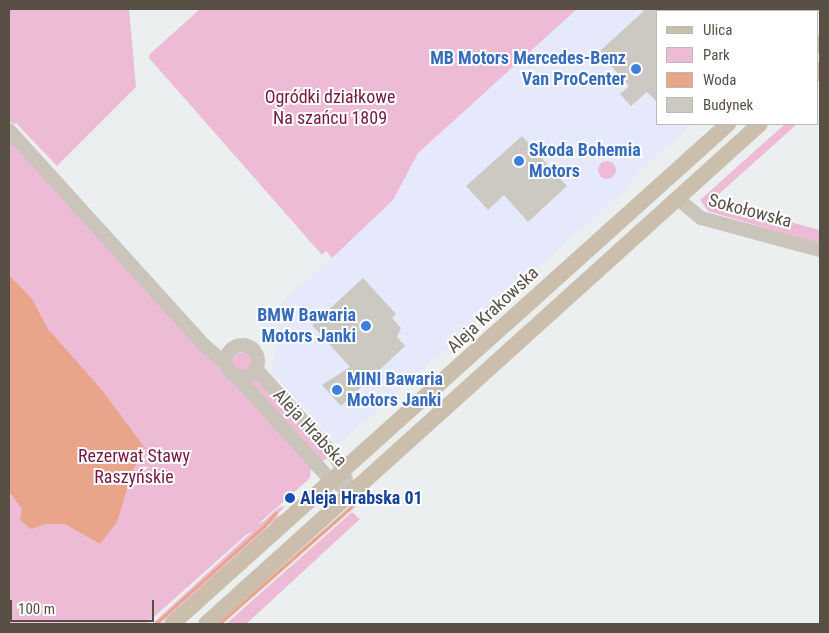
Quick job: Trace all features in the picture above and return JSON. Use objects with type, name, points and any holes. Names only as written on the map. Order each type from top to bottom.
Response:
[{"type":"main road","name":"Aleja Krakowska","points":[[172,624],[727,125]]},
{"type":"main road","points":[[206,624],[353,494],[759,125]]},
{"type":"main road","points":[[364,452],[358,466],[368,479]]},
{"type":"street","points":[[9,130],[203,340],[226,364],[230,372],[238,378],[250,376],[257,370],[258,358],[254,350],[244,345],[232,348],[203,340]]},
{"type":"street","name":"Sokołowska","points":[[677,198],[701,218],[820,250]]},
{"type":"street","points":[[226,364],[232,348]]},
{"type":"street","name":"Aleja Hrabska","points":[[257,370],[337,459],[337,475]]},
{"type":"street","name":"Aleja Hrabska","points":[[238,378],[337,475],[353,494]]},
{"type":"shaded area","points":[[577,9],[820,9],[819,15],[819,10],[656,10],[656,125],[692,125],[637,173],[627,188],[338,445],[271,372],[277,344],[259,324],[393,200],[418,153]]},
{"type":"green space","points":[[9,9],[129,9],[136,87],[57,166],[16,123],[13,124],[9,120]]},
{"type":"green space","name":"Ogródki działkowe Na szańcu 1809","points":[[200,9],[577,9],[418,153],[393,200],[332,258],[326,251],[322,255],[149,58],[150,54]]},
{"type":"green space","points":[[784,125],[796,125],[719,194],[715,202],[820,230],[820,244],[708,211],[700,200]]},
{"type":"green space","name":"Rezerwat Stawy Raszyńskie","points":[[9,137],[311,468],[310,478],[146,624],[9,624]]},
{"type":"green space","points":[[603,161],[611,161],[616,166],[614,177],[603,179],[598,174],[598,166]]},
{"type":"green space","points":[[239,352],[247,352],[253,358],[253,366],[247,372],[239,372],[233,366],[233,358]]},
{"type":"green space","points":[[256,375],[329,456],[321,463],[248,382]]},
{"type":"green space","points":[[367,493],[369,495],[222,624],[215,624]]},
{"type":"green space","points":[[325,497],[327,502],[150,573],[148,569]]},
{"type":"green space","points":[[285,506],[263,532],[160,624],[152,624],[278,508]]},
{"type":"green space","points":[[352,512],[360,519],[246,624],[226,624]]},
{"type":"water","points":[[9,275],[32,299],[48,329],[101,389],[145,448],[133,470],[117,522],[100,544],[65,524],[46,524],[31,529],[20,520],[22,509],[9,491]]},
{"type":"building","name":"MB Motors Mercedes-Benz Van ProCenter","points":[[646,9],[658,9],[656,10],[656,101],[647,92],[631,106],[620,94],[629,86],[599,52]]},
{"type":"building","name":"Skoda Bohemia Motors","points":[[522,136],[567,186],[528,222],[504,195],[488,210],[466,186]]},
{"type":"building","points":[[363,278],[396,314],[392,318],[401,328],[397,337],[405,346],[341,406],[322,385],[350,367],[312,325]]},
{"type":"waterway","points":[[219,624],[351,507]]},
{"type":"waterway","points":[[155,624],[264,526],[276,512]]},
{"type":"place","name":"MB Motors Mercedes-Benz Van ProCenter","points":[[636,69]]},
{"type":"place","name":"Skoda Bohemia Motors","points":[[519,161]]},
{"type":"place","name":"BMW Bawaria Motors Janki","points":[[366,326]]},
{"type":"place","name":"MINI Bawaria Motors Janki","points":[[337,390]]},
{"type":"place","name":"Aleja Hrabska 01","points":[[290,498]]}]
